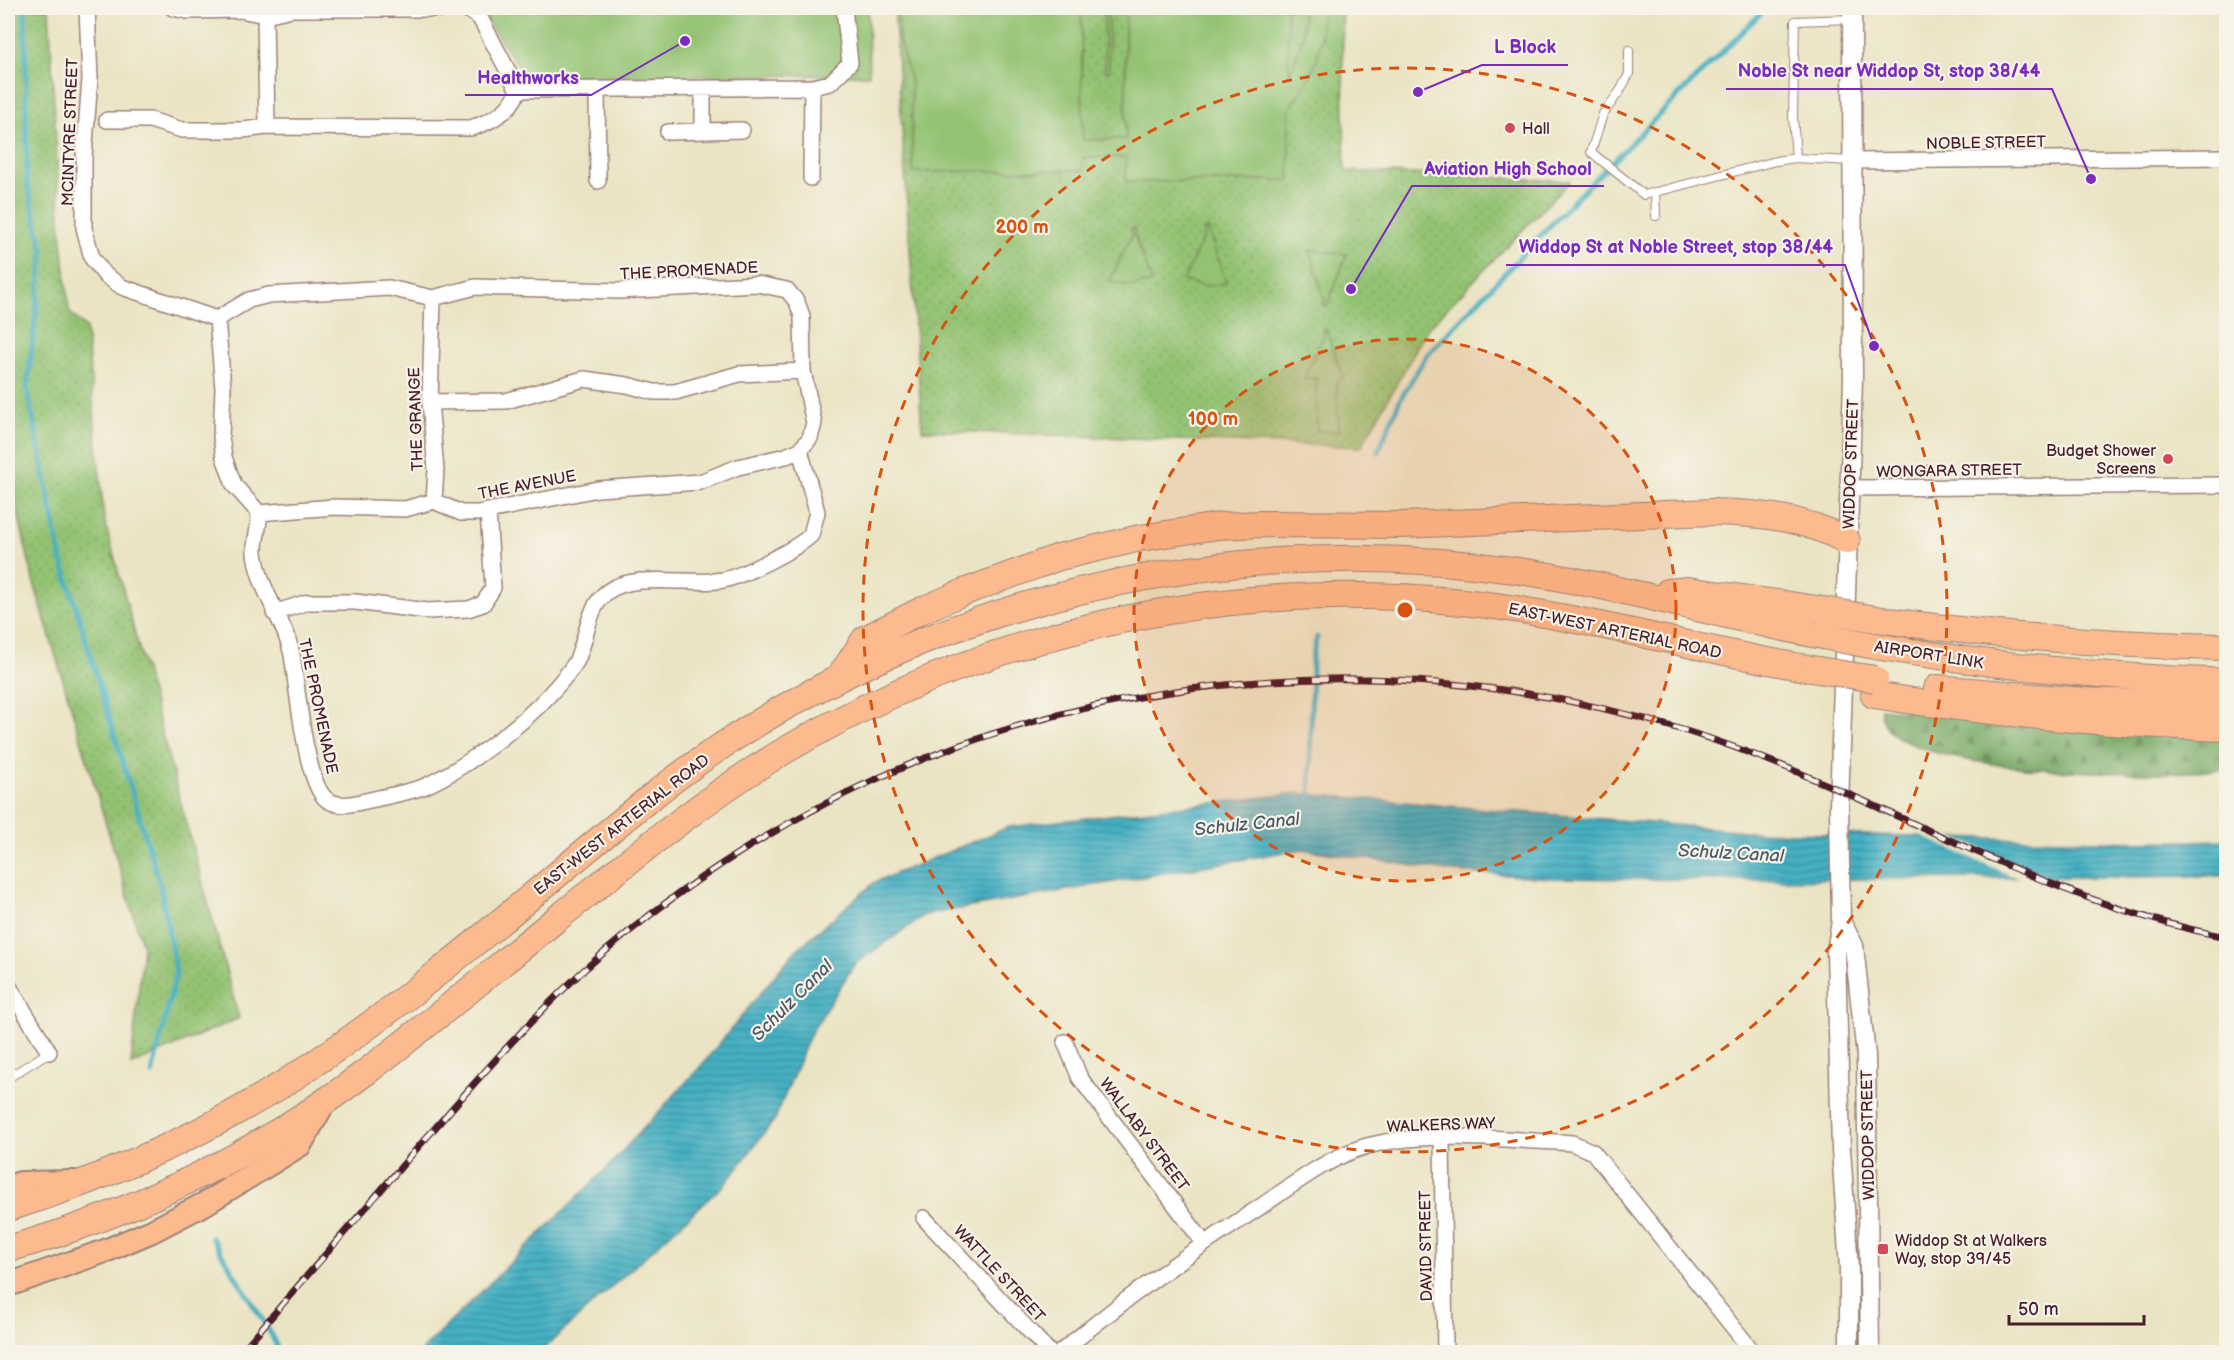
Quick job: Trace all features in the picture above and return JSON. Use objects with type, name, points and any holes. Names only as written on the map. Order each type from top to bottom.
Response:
[{"type":"highway","points":[[837,681],[865,639],[964,592],[1059,557],[1176,532],[1260,524],[1414,525],[1713,512],[1764,515],[1795,520],[1824,528],[1847,541]]},
{"type":"highway","name":"EAST-WEST ARTERIAL ROAD","points":[[8,1208],[85,1182],[196,1133],[311,1066],[389,1010],[686,770],[762,721],[909,646],[1026,605],[1150,576],[1218,566],[1339,558],[1413,561],[1515,571],[1635,595]]},
{"type":"highway","points":[[1635,595],[1688,590],[1982,634],[2058,641],[2226,647]]},
{"type":"highway","name":"AIRPORT LINK","points":[[1635,595],[1818,635],[1933,656],[2053,670],[2226,682]]},
{"type":"highway","name":"EAST-WEST ARTERIAL ROAD","points":[[8,1249],[112,1215],[158,1196],[250,1149],[325,1101],[408,1039],[681,820],[755,769],[828,726],[958,667],[1060,634],[1154,613],[1252,600],[1390,597],[1467,603],[1549,614],[1791,666],[1818,678],[1875,687]]},
{"type":"highway","points":[[1875,687],[1997,713],[2089,721],[2226,728]]},
{"type":"highway","name":"AIRPORT LINK","points":[[1875,687],[2226,706]]},
{"type":"main road","name":"EAST-WEST ARTERIAL ROAD","points":[[8,1285],[105,1251],[152,1231],[206,1203],[300,1145],[325,1101]]},
{"type":"main road","name":"EAST-WEST ARTERIAL ROAD","points":[[8,1187],[21,1183],[85,1182]]},
{"type":"street","name":"MCINTYRE STREET","points":[[87,8],[90,79],[84,157],[84,228],[92,258],[105,275],[122,287],[217,319]]},
{"type":"street","points":[[106,120],[150,120],[182,130],[267,127],[471,128],[491,122],[513,100],[518,90],[513,76],[480,18],[467,9],[292,8],[265,15],[240,10],[173,8]]},
{"type":"street","points":[[518,90],[812,87],[830,83],[840,74],[840,51],[845,40],[844,8]]},
{"type":"street","name":"WIDDOP STREET","points":[[1849,1353],[1849,1268],[1841,1149],[1836,952],[1841,921],[1839,828],[1847,541],[1851,488],[1852,13]]},
{"type":"street","points":[[265,15],[267,127]]},
{"type":"street","points":[[811,178],[812,87]]},
{"type":"street","points":[[703,89],[703,130]]},
{"type":"street","points":[[597,90],[598,181]]},
{"type":"street","points":[[668,132],[742,130]]},
{"type":"street","name":"NOBLE STREET","points":[[1853,161],[2226,157]]},
{"type":"street","name":"THE PROMENADE","points":[[217,319],[249,300],[269,295],[389,288],[433,298],[475,287],[618,291],[771,285],[787,290],[800,309],[803,370],[814,423],[810,438],[800,450],[817,512],[814,530],[807,539],[742,574],[723,580],[629,584],[610,590],[596,607],[575,663],[533,711],[501,738],[443,776],[406,792],[347,805],[332,802],[322,794],[315,779],[300,714],[289,643],[262,582],[255,554],[259,513]]},
{"type":"street","name":"THE GRANGE","points":[[433,298],[430,402],[436,470],[434,501]]},
{"type":"street","points":[[217,319],[222,376],[221,436],[224,457],[234,485],[259,513],[334,507],[405,509],[434,501]]},
{"type":"street","points":[[430,402],[506,400],[540,392],[565,382],[584,379],[627,385],[654,392],[675,392],[739,374],[803,370]]},
{"type":"street","name":"THE AVENUE","points":[[434,501],[461,513],[488,511],[598,489],[700,482],[738,467],[786,456],[800,450]]},
{"type":"street","name":"WONGARA STREET","points":[[1851,488],[2226,485]]},
{"type":"street","points":[[274,613],[308,602],[355,602],[428,611],[476,608],[488,598],[493,588],[488,511]]},
{"type":"street","name":"WIDDOP STREET","points":[[1841,921],[1854,946],[1866,1055],[1870,1353]]},
{"type":"street","points":[[8,985],[49,1052]]},
{"type":"street","name":"WALLABY STREET","points":[[1065,1042],[1080,1078],[1204,1243]]},
{"type":"street","name":"WALKERS WAY","points":[[1061,1353],[1134,1292],[1314,1170],[1345,1155],[1388,1142],[1442,1139],[1572,1143],[1593,1152],[1753,1353]]},
{"type":"street","name":"DAVID STREET","points":[[1442,1139],[1445,1353]]},
{"type":"street","name":"WATTLE STREET","points":[[924,1218],[1049,1353]]},
{"type":"lane","points":[[1796,158],[1793,116],[1796,21],[1852,13]]},
{"type":"lane","points":[[1629,50],[1629,74],[1603,114],[1591,152],[1644,195],[1796,158],[1853,161]]},
{"type":"lane","points":[[1655,192],[1656,216]]},
{"type":"lane","points":[[8,1078],[49,1052]]},
{"type":"green space","points":[[8,8],[49,8],[60,219],[69,312],[86,328],[104,519],[239,1018],[131,1065],[143,947],[33,580],[8,468]]},
{"type":"green space","points":[[478,8],[868,8],[869,75],[526,77]]},
{"type":"green space","points":[[894,8],[1342,8],[1345,171],[1570,181],[1428,328],[1361,447],[922,430]]},
{"type":"green space","points":[[898,8],[1081,8],[1083,140],[1126,139],[1125,8],[1287,8],[1289,77],[1303,37],[1303,8],[1322,8],[1321,39],[1317,58],[1310,76],[1289,109],[1289,180],[1126,182],[1126,157],[1083,158],[1083,170],[913,172],[911,81],[899,40]]},
{"type":"green space","points":[[1104,8],[1108,8],[1109,71],[1105,71]]},
{"type":"green space","points":[[1135,228],[1134,234],[1152,282],[1132,286],[1110,281],[1132,234],[1130,229]]},
{"type":"green space","points":[[1208,229],[1226,283],[1205,286],[1183,281],[1205,234],[1204,230]]},
{"type":"green space","points":[[1310,250],[1347,254],[1327,306],[1323,305],[1325,301]]},
{"type":"green space","points":[[1326,329],[1343,378],[1337,379],[1338,431],[1317,431],[1316,378],[1304,378],[1324,335],[1323,331]]},
{"type":"green space","points":[[1880,708],[2226,740],[2226,769],[2195,772],[2104,773],[2001,765],[1954,757],[1917,746],[1891,732],[1883,721]]},
{"type":"water","name":"Schulz Canal","points":[[1297,793],[1756,832],[2135,842],[2226,840],[2226,876],[1748,880],[1554,878],[1455,872],[1302,849],[925,915],[854,965],[811,1033],[775,1119],[726,1183],[540,1352],[420,1352],[607,1168],[700,1067],[795,951],[875,882],[1009,827]]},
{"type":"pier","points":[[1915,833],[1947,834],[2057,882],[2026,882]]},
{"type":"waterway","points":[[25,8],[27,183],[43,252],[27,389],[61,558],[160,885],[176,973],[152,1074]]},
{"type":"waterway","points":[[1378,452],[1400,400],[1426,356],[1579,195],[1766,8]]},
{"type":"waterway","points":[[1310,800],[1312,657],[1317,637]]},
{"type":"waterway","points":[[212,1238],[270,1332],[279,1352]]},
{"type":"railway","points":[[241,1352],[460,1100],[541,1012],[584,970],[702,877],[828,802],[962,744],[1102,704],[1245,683],[1391,680],[1537,695],[1683,730],[1752,754],[2086,897],[2155,920],[2226,937]]},
{"type":"place","name":"Healthworks","points":[[685,41]]},
{"type":"place","name":"L Block","points":[[1418,92]]},
{"type":"place","name":"Hall","points":[[1510,128]]},
{"type":"place","name":"Noble St near Widdop St, stop 38/44","points":[[2091,179]]},
{"type":"place","name":"Aviation High School","points":[[1351,289]]},
{"type":"place","name":"Widdop St at Noble Street, stop 38/44","points":[[1874,346]]},
{"type":"place","name":"Budget Shower Screens","points":[[2168,459]]},
{"type":"place","name":"Widdop St at Walkers Way, stop 39/45","points":[[1883,1249]]}]
